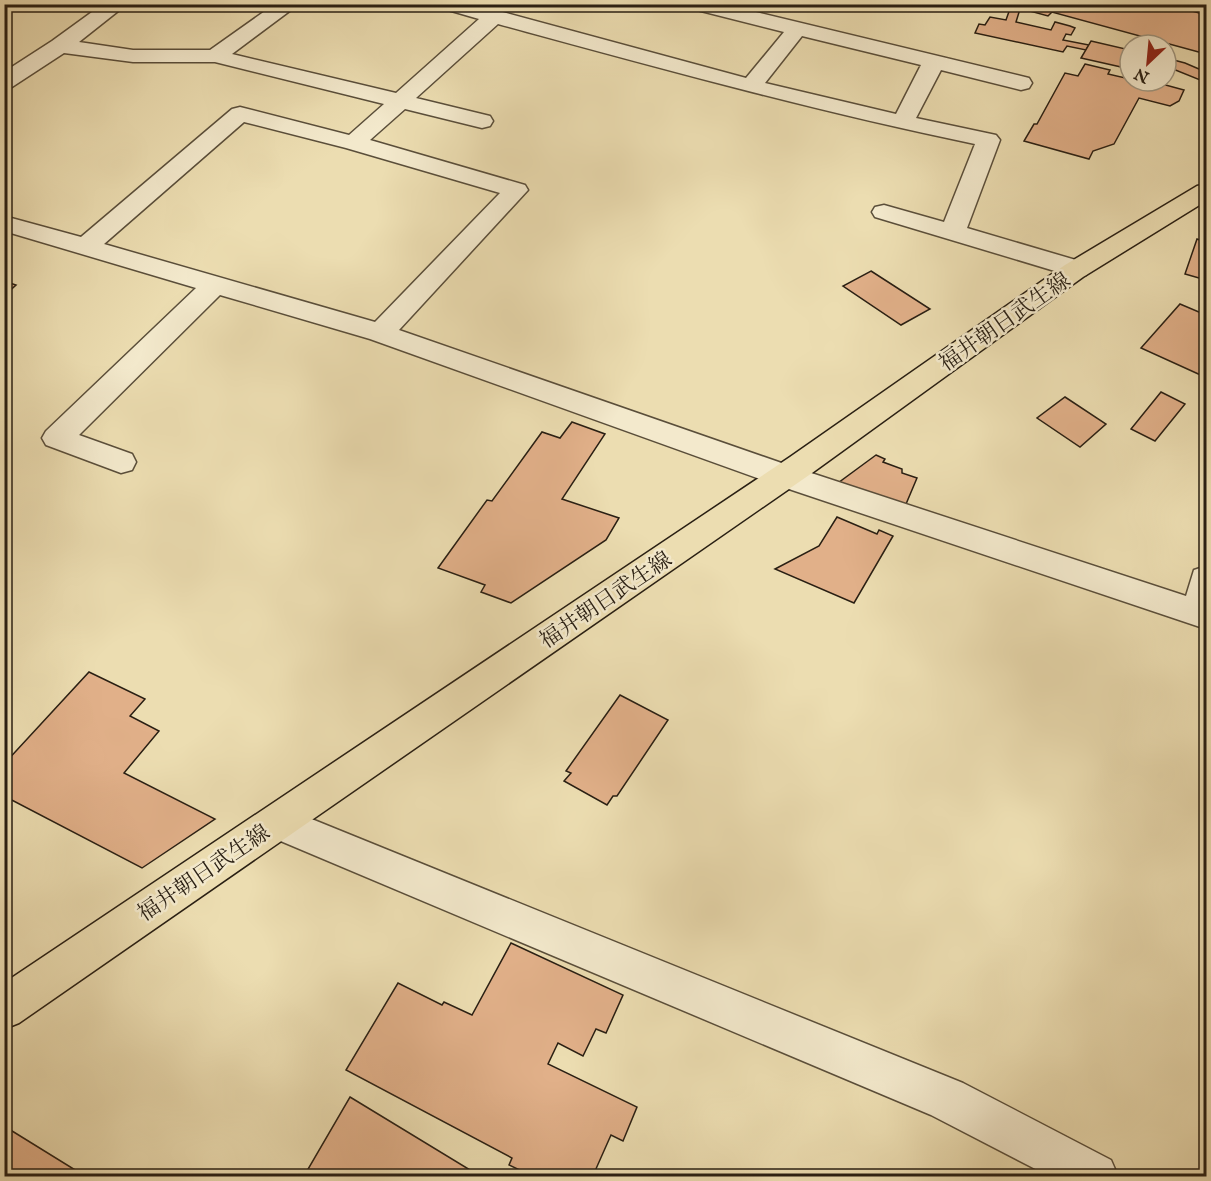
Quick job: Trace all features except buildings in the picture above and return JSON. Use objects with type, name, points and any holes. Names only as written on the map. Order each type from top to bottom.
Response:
[{"type":"main road","name":"福井朝日武生線","points":[[4,1008],[785,476],[1077,269],[1202,198]]},
{"type":"street","points":[[4,82],[60,46],[117,4]]},
{"type":"street","points":[[215,56],[289,4]]},
{"type":"street","points":[[447,4],[902,123],[988,140],[953,232]]},
{"type":"street","points":[[696,4],[1022,83]]},
{"type":"street","points":[[354,143],[493,16]]},
{"type":"street","points":[[752,85],[797,29]]},
{"type":"street","points":[[60,46],[134,56],[215,56],[482,121]]},
{"type":"street","points":[[902,123],[934,62]]},
{"type":"street","points":[[86,247],[240,114],[354,143],[516,190],[380,333]]},
{"type":"street","points":[[884,212],[1077,269]]},
{"type":"street","points":[[4,223],[380,333],[785,476],[1203,615],[1206,579]]},
{"type":"street","points":[[121,462],[57,438],[215,285]]},
{"type":"street","points":[[277,822],[947,1099],[1095,1176]]}]
